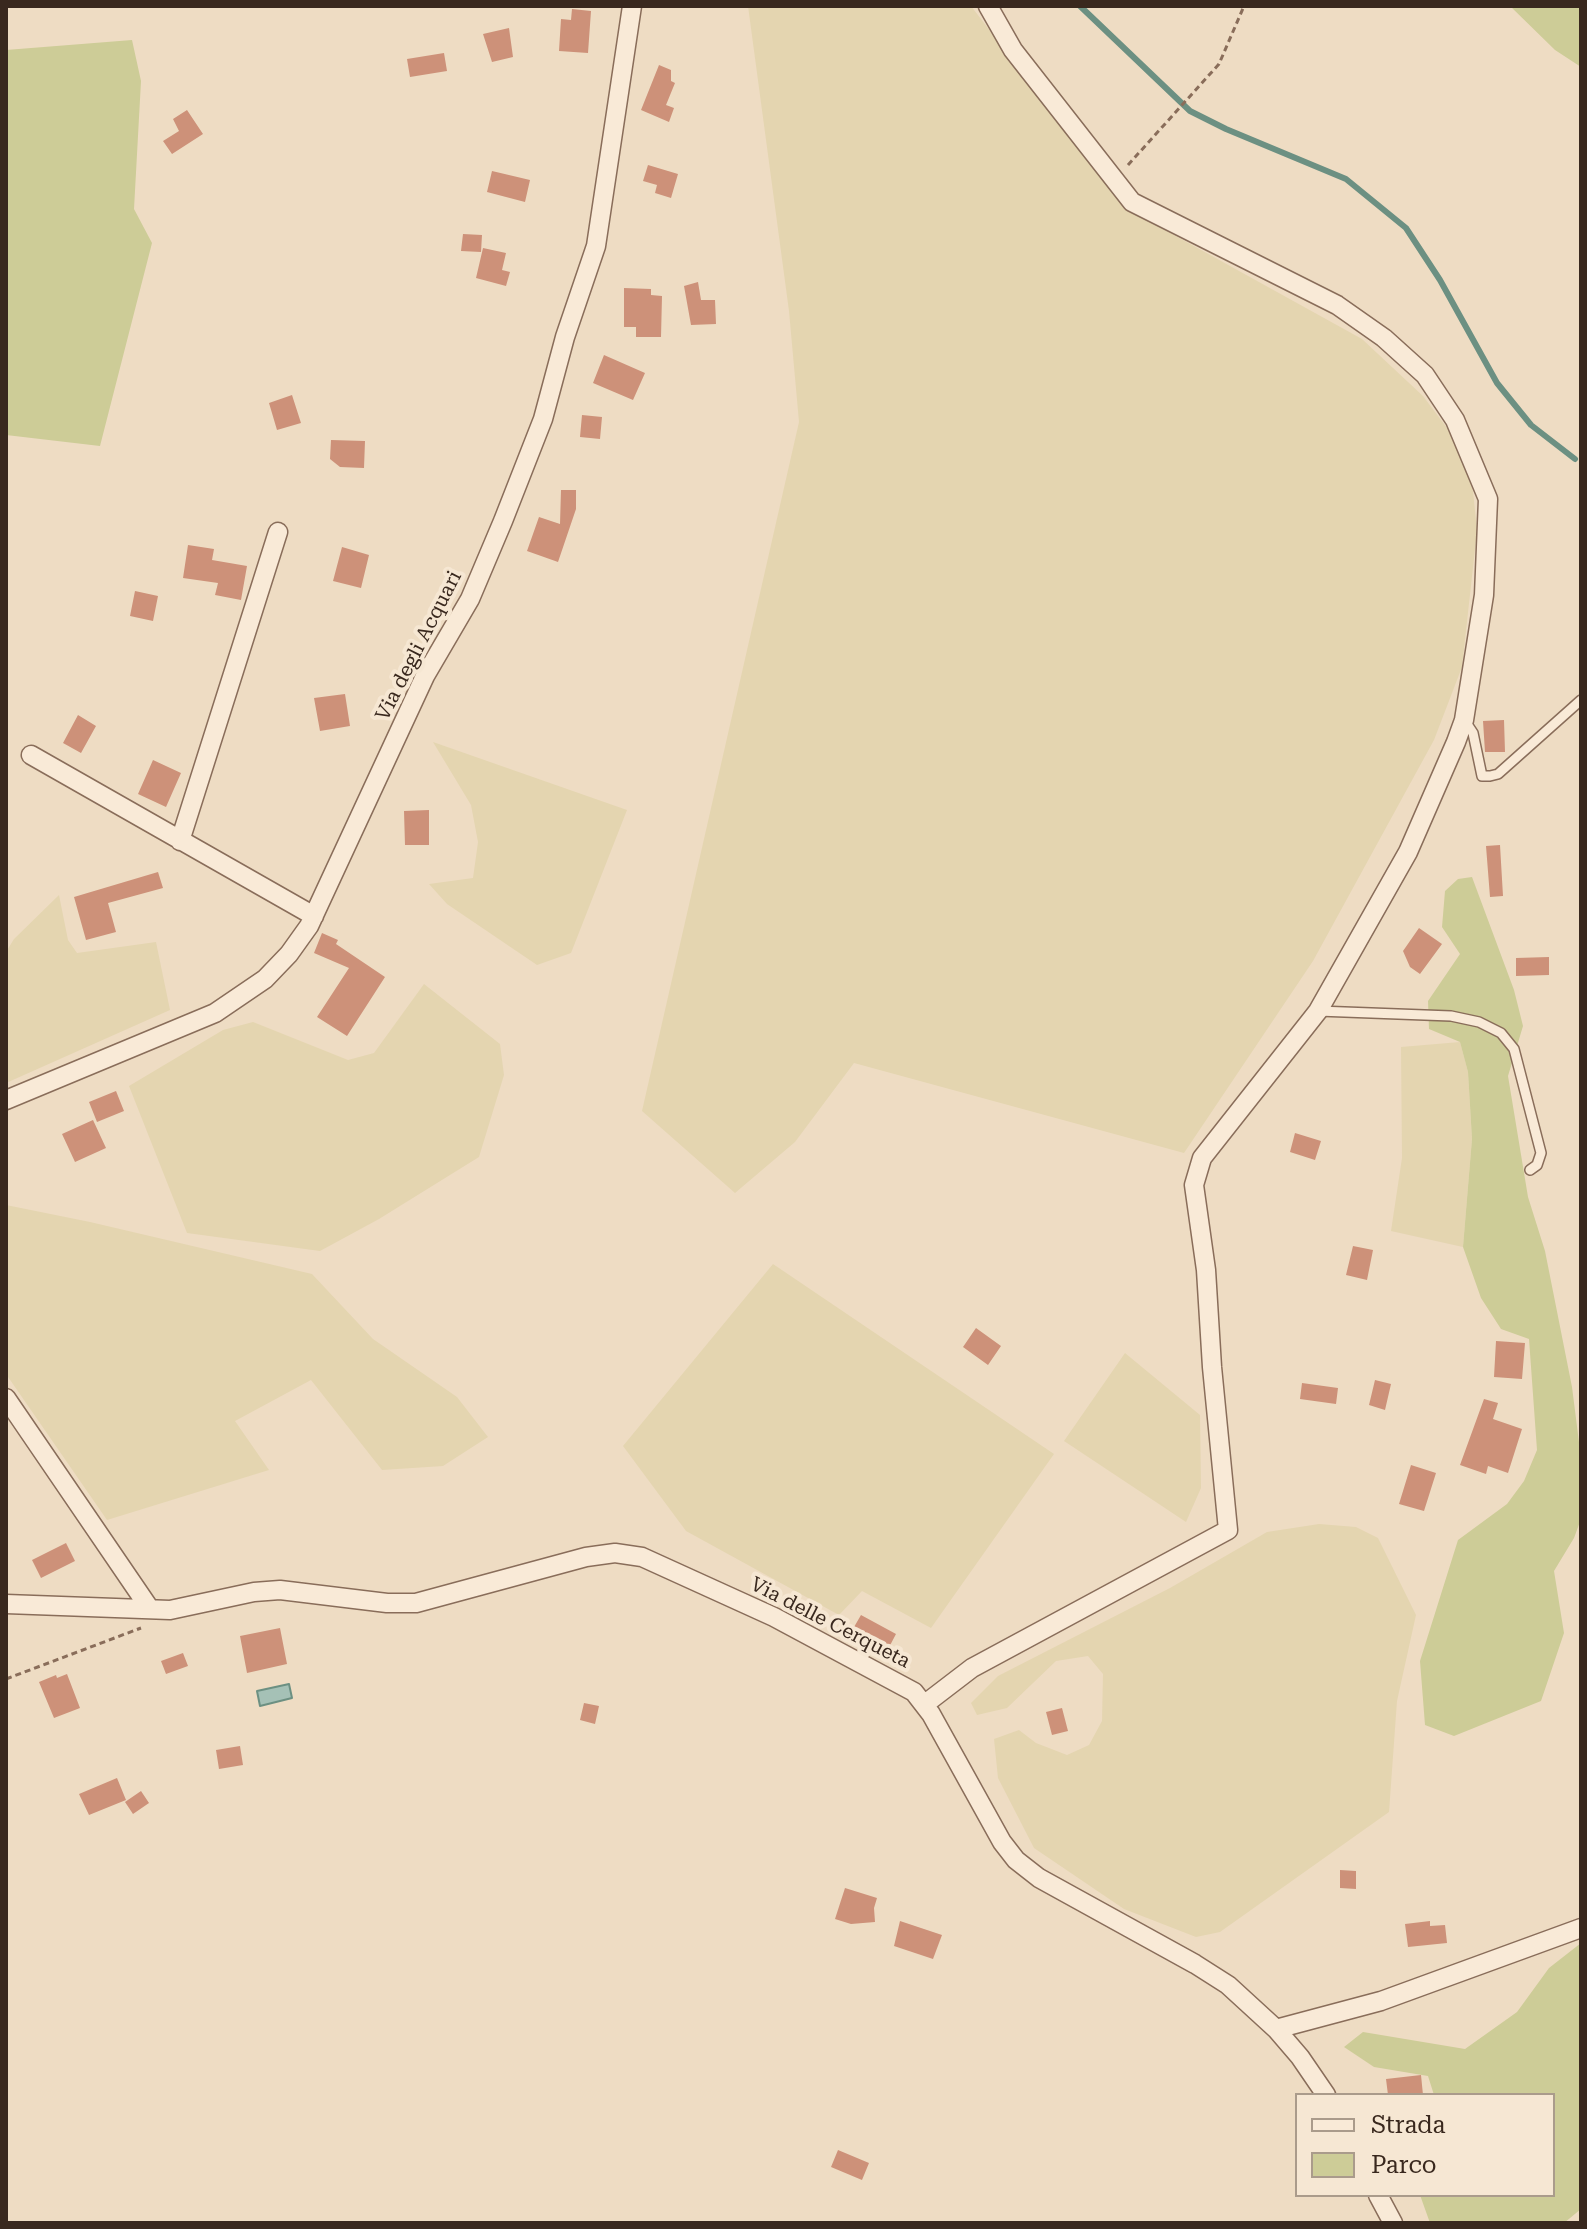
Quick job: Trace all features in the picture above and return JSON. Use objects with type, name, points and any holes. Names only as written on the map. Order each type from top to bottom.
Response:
[{"type":"street","name":"Via degli Acquari","points":[[6,1100],[184,1027],[229,1005],[265,979],[297,944],[314,916],[430,666],[470,599],[543,419],[565,337],[596,246],[632,6]]},
{"type":"street","points":[[925,1704],[972,1668],[1228,1530],[1206,1270],[1194,1185],[1202,1158],[1318,1011],[1408,852],[1464,720],[1484,595],[1488,499],[1455,420],[1425,375],[1384,338],[1337,305],[1132,202],[1013,50],[988,6]]},
{"type":"street","points":[[180,841],[278,532]]},
{"type":"street","points":[[31,755],[314,916]]},
{"type":"street","points":[[6,1398],[150,1609]]},
{"type":"street","name":"Via delle Cerqueta","points":[[6,1604],[178,1608],[273,1590],[387,1603],[416,1603],[443,1598],[574,1559],[623,1553],[642,1557],[789,1625],[914,1692],[925,1704],[971,1781],[1002,1842],[1021,1865],[1220,1980],[1243,1997],[1300,2057],[1325,2093]]},
{"type":"street","points":[[1276,2029],[1372,2004],[1581,1928]]},
{"type":"street","points":[[1379,2197],[1393,2223]]},
{"type":"lane","points":[[1464,720],[1473,733],[1482,776],[1490,776],[1498,774],[1581,700]]},
{"type":"lane","points":[[1318,1011],[1451,1016],[1479,1022],[1501,1033],[1514,1049],[1541,1153],[1537,1165],[1530,1170]]},
{"type":"path","points":[[1113,178],[1137,156],[1219,64],[1244,6]]},
{"type":"path","points":[[6,1679],[136,1630],[150,1622],[150,1609]]},
{"type":"shaded area","points":[[748,6],[971,6],[1127,209],[1362,339],[1423,396],[1456,440],[1473,491],[1477,531],[1462,667],[1434,740],[1313,961],[1184,1153],[854,1063],[795,1142],[735,1193],[642,1111],[799,422],[789,311]]},
{"type":"shaded area","points":[[433,742],[627,810],[571,953],[537,965],[447,904],[429,884],[473,878],[478,842],[471,805]]},
{"type":"shaded area","points":[[59,895],[68,940],[77,953],[156,942],[170,1010],[6,1083],[6,952],[14,939]]},
{"type":"shaded area","points":[[424,984],[500,1044],[504,1075],[479,1157],[379,1219],[320,1251],[187,1233],[129,1086],[223,1030],[253,1022],[348,1060],[374,1053]]},
{"type":"shaded area","points":[[1460,1042],[1468,1072],[1472,1139],[1463,1247],[1391,1231],[1402,1158],[1401,1047]]},
{"type":"shaded area","points":[[6,1205],[312,1274],[373,1339],[457,1397],[488,1437],[443,1466],[382,1470],[311,1380],[235,1421],[269,1470],[107,1520],[6,1374]]},
{"type":"shaded area","points":[[773,1264],[1054,1454],[931,1628],[862,1591],[839,1615],[686,1531],[623,1446]]},
{"type":"shaded area","points":[[1125,1353],[1200,1415],[1201,1488],[1186,1522],[1064,1441]]},
{"type":"shaded area","points":[[1319,1524],[1356,1527],[1378,1538],[1416,1615],[1397,1701],[1389,1812],[1220,1932],[1196,1937],[1124,1909],[1034,1848],[998,1778],[994,1739],[1019,1730],[1036,1743],[1067,1755],[1089,1745],[1102,1721],[1103,1674],[1088,1656],[1056,1661],[1007,1708],[977,1715],[971,1703],[998,1676],[1170,1588],[1267,1532]]},
{"type":"shaded area","points":[[289,1684],[292,1698],[260,1706],[257,1691]]},
{"type":"green space","points":[[1510,6],[1581,6],[1581,67],[1555,50]]},
{"type":"green space","points":[[132,40],[141,81],[134,209],[152,243],[100,446],[6,435],[6,50]]},
{"type":"green space","points":[[1472,877],[1514,990],[1523,1026],[1508,1076],[1528,1197],[1545,1251],[1572,1387],[1581,1458],[1581,1519],[1574,1538],[1554,1571],[1564,1633],[1541,1701],[1454,1736],[1425,1725],[1420,1661],[1458,1540],[1507,1504],[1524,1481],[1537,1450],[1529,1339],[1501,1329],[1481,1298],[1463,1247],[1472,1139],[1468,1072],[1460,1042],[1429,1029],[1428,1001],[1460,954],[1442,927],[1445,891],[1458,879]]},
{"type":"green space","points":[[1581,1943],[1581,2209],[1564,2223],[1430,2223],[1421,2197],[1555,2197],[1555,2093],[1433,2093],[1428,2076],[1374,2067],[1344,2047],[1363,2032],[1465,2049],[1517,2012],[1549,1968]]},
{"type":"building","points":[[572,9],[591,11],[588,53],[559,51],[561,19],[571,20]]},
{"type":"building","points":[[509,28],[513,57],[492,62],[483,34]]},
{"type":"building","points":[[444,53],[447,71],[410,77],[407,59]]},
{"type":"building","points":[[659,65],[671,70],[671,81],[675,83],[666,105],[674,108],[669,122],[641,110]]},
{"type":"building","points":[[187,110],[203,134],[172,154],[163,141],[179,131],[173,119]]},
{"type":"building","points":[[648,165],[678,174],[671,198],[655,193],[657,185],[643,181]]},
{"type":"building","points":[[492,171],[530,180],[525,202],[487,192]]},
{"type":"building","points":[[463,234],[482,235],[481,252],[461,251]]},
{"type":"building","points":[[483,248],[506,253],[502,270],[510,272],[506,286],[476,278]]},
{"type":"building","points":[[698,282],[701,300],[715,300],[716,324],[691,325],[684,286]]},
{"type":"building","points":[[624,288],[651,289],[651,295],[662,296],[661,337],[636,337],[636,327],[624,327]]},
{"type":"building","points":[[604,355],[645,373],[633,400],[593,383]]},
{"type":"building","points":[[292,395],[301,423],[277,430],[269,403]]},
{"type":"building","points":[[582,415],[602,417],[600,439],[580,437]]},
{"type":"building","points":[[331,440],[365,441],[364,468],[340,467],[330,459]]},
{"type":"building","points":[[561,490],[576,490],[576,509],[558,562],[527,551],[539,517],[560,524]]},
{"type":"building","points":[[188,545],[214,549],[212,560],[247,566],[241,600],[215,595],[218,583],[183,578]]},
{"type":"building","points":[[342,547],[369,555],[361,588],[333,581]]},
{"type":"building","points":[[135,591],[158,596],[153,621],[130,616]]},
{"type":"building","points":[[345,694],[350,726],[320,731],[314,698]]},
{"type":"building","points":[[78,715],[96,726],[81,753],[63,743]]},
{"type":"building","points":[[1504,720],[1505,752],[1485,752],[1483,721]]},
{"type":"building","points":[[153,760],[181,773],[166,807],[138,794]]},
{"type":"building","points":[[429,810],[429,845],[405,845],[404,811]]},
{"type":"building","points":[[1500,845],[1503,896],[1490,897],[1486,846]]},
{"type":"building","points":[[158,872],[163,888],[108,903],[116,932],[86,940],[74,897]]},
{"type":"building","points":[[1419,928],[1442,944],[1420,974],[1410,967],[1403,951]]},
{"type":"building","points":[[322,933],[338,940],[336,944],[385,977],[347,1036],[317,1017],[349,968],[314,953]]},
{"type":"building","points":[[1549,957],[1549,975],[1516,976],[1516,958]]},
{"type":"building","points":[[116,1091],[124,1111],[97,1122],[89,1102]]},
{"type":"building","points":[[93,1120],[106,1148],[75,1162],[62,1134]]},
{"type":"building","points":[[1295,1133],[1321,1141],[1315,1160],[1290,1152]]},
{"type":"building","points":[[1353,1246],[1373,1250],[1367,1280],[1346,1275]]},
{"type":"building","points":[[976,1328],[1001,1346],[988,1365],[963,1347]]},
{"type":"building","points":[[1496,1341],[1525,1343],[1522,1379],[1494,1377]]},
{"type":"building","points":[[1375,1380],[1391,1384],[1385,1410],[1369,1405]]},
{"type":"building","points":[[1302,1383],[1338,1388],[1336,1404],[1300,1399]]},
{"type":"building","points":[[1484,1399],[1498,1403],[1493,1419],[1522,1429],[1508,1473],[1488,1466],[1486,1474],[1460,1465]]},
{"type":"building","points":[[1411,1465],[1436,1473],[1424,1511],[1399,1504]]},
{"type":"building","points":[[66,1543],[75,1561],[41,1578],[32,1560]]},
{"type":"building","points":[[861,1615],[896,1634],[886,1653],[850,1634]]},
{"type":"building","points":[[280,1628],[287,1664],[247,1673],[240,1636]]},
{"type":"building","points":[[183,1653],[188,1666],[166,1674],[161,1661]]},
{"type":"building","points":[[67,1674],[80,1708],[54,1718],[39,1682]]},
{"type":"building","points":[[584,1703],[599,1706],[595,1724],[580,1720]]},
{"type":"building","points":[[1062,1708],[1068,1731],[1052,1735],[1046,1712]]},
{"type":"building","points":[[240,1746],[243,1765],[219,1769],[216,1750]]},
{"type":"building","points":[[117,1778],[126,1800],[89,1815],[79,1794]]},
{"type":"building","points":[[141,1791],[149,1803],[133,1814],[125,1802]]},
{"type":"building","points":[[1340,1870],[1356,1871],[1356,1889],[1340,1888]]},
{"type":"building","points":[[845,1888],[877,1898],[875,1922],[851,1924],[835,1919]]},
{"type":"building","points":[[900,1921],[942,1935],[933,1959],[894,1946]]},
{"type":"building","points":[[1430,1921],[1430,1926],[1445,1925],[1447,1943],[1408,1947],[1405,1924]]},
{"type":"building","points":[[1421,2075],[1423,2093],[1388,2093],[1386,2079]]},
{"type":"building","points":[[838,2150],[869,2163],[862,2180],[831,2167]]},
{"type":"waterway","points":[[1080,6],[1190,111],[1346,179],[1406,228],[1440,280],[1497,383],[1531,425],[1575,459]]}]
